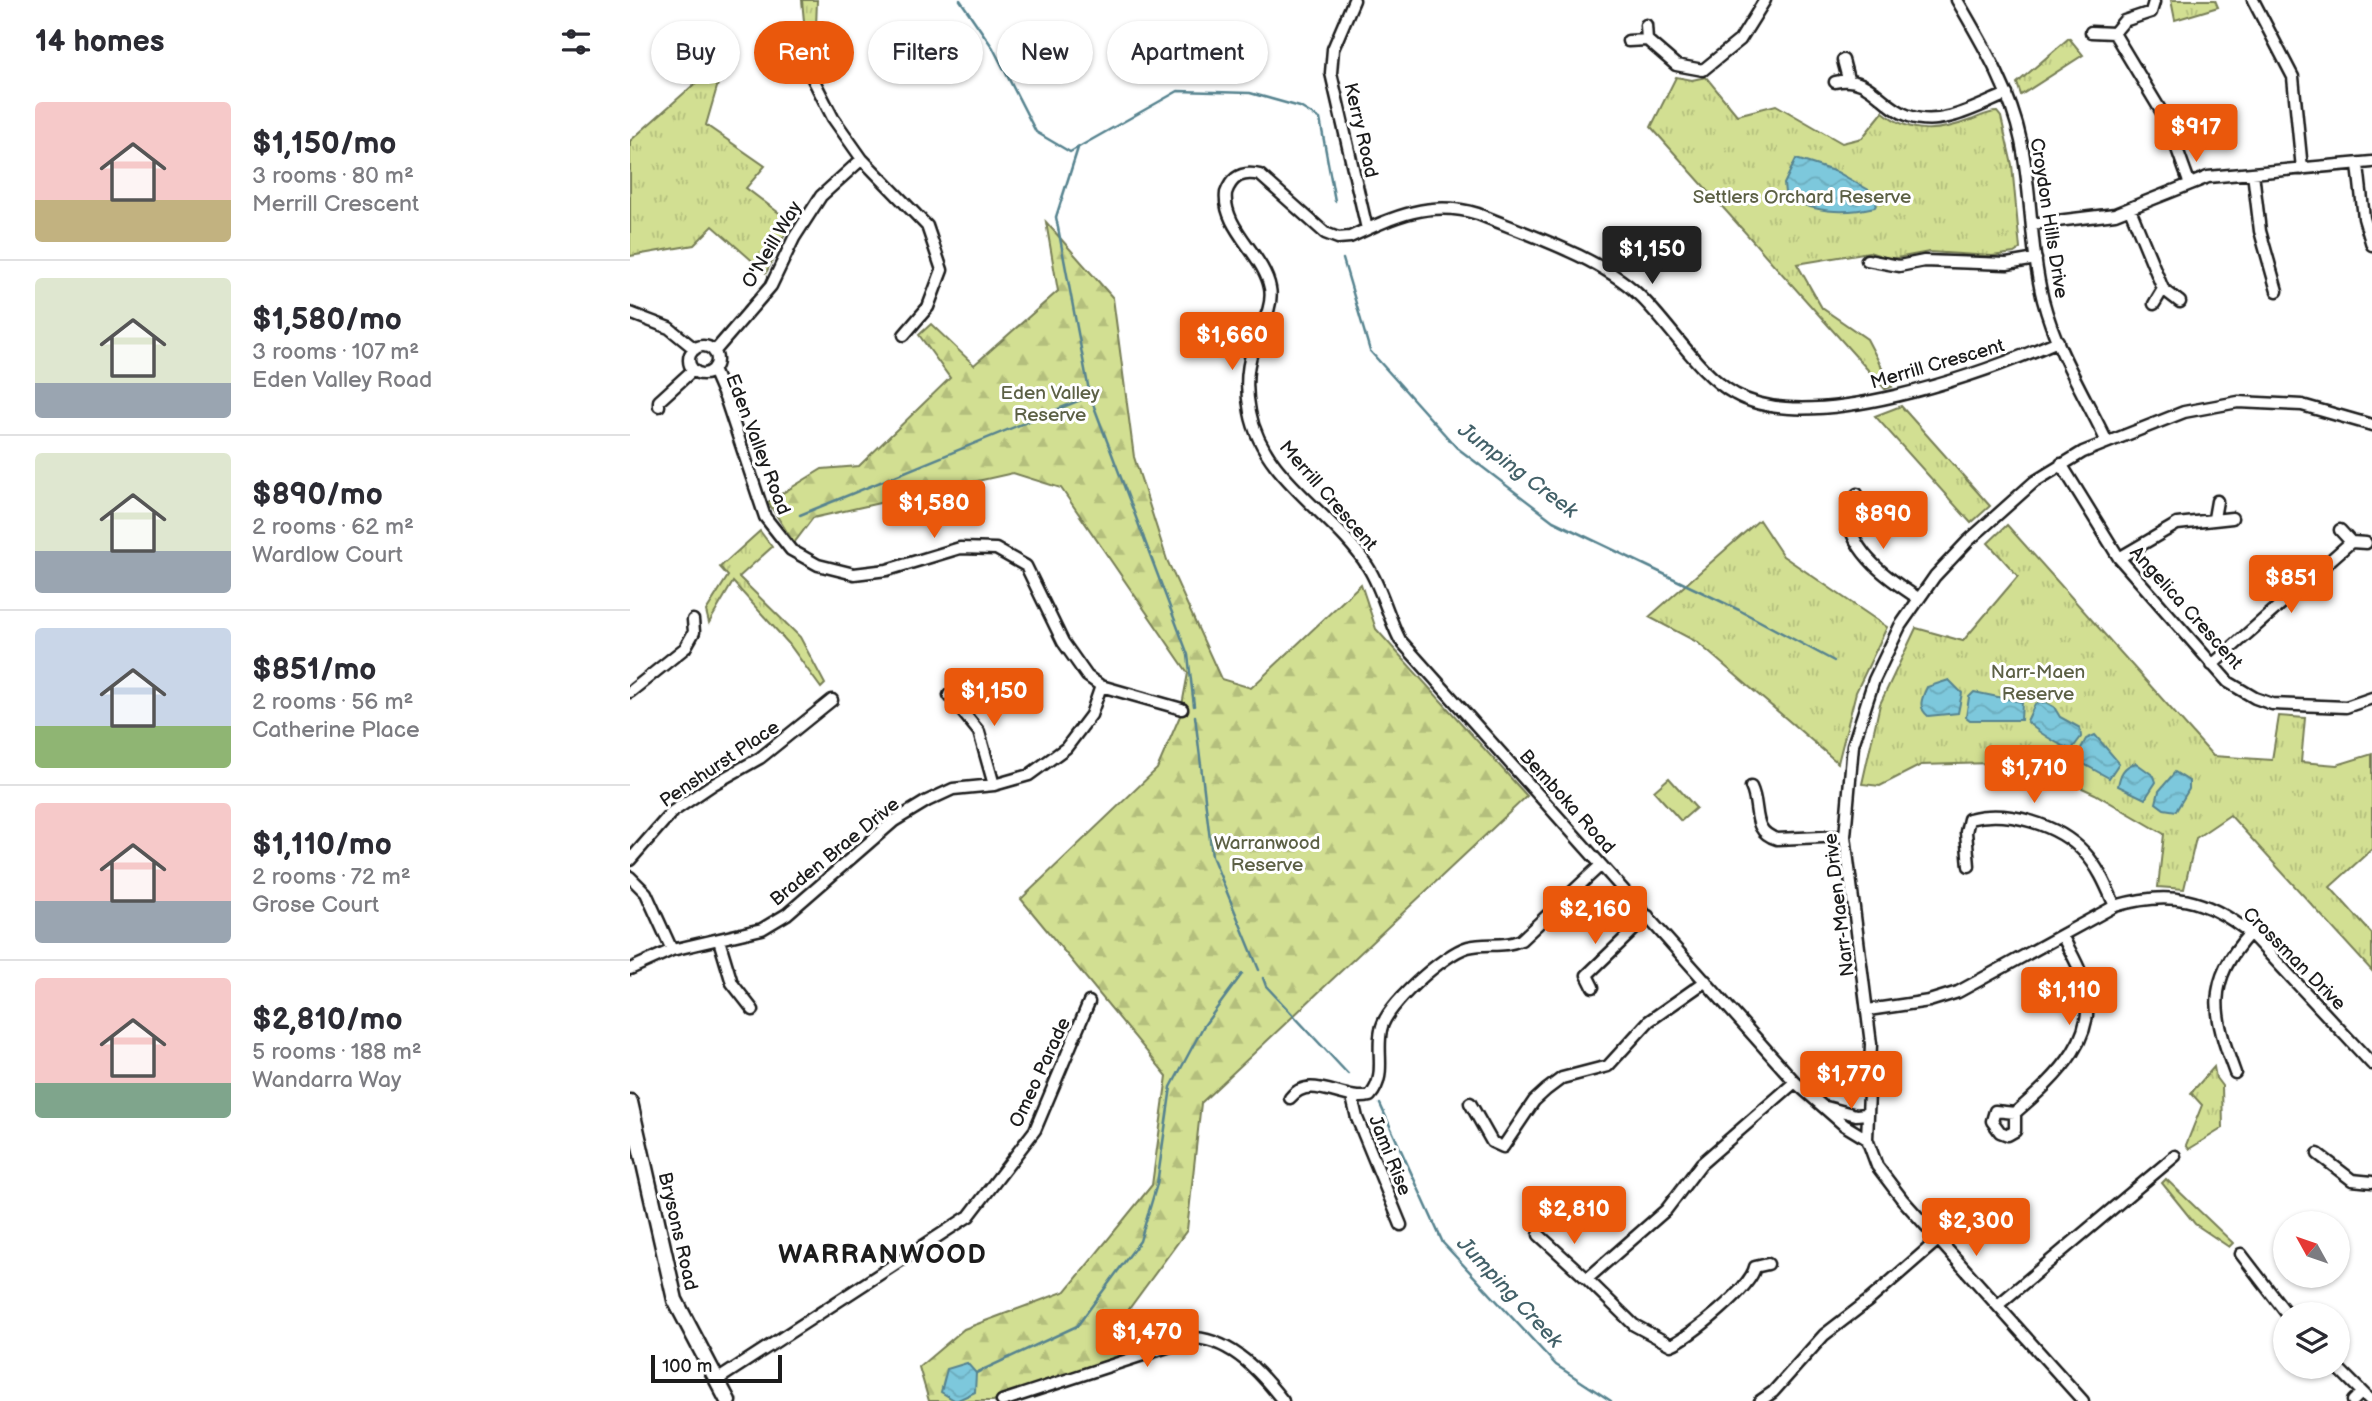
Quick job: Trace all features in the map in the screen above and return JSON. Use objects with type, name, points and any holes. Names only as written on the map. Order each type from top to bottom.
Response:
[{"type":"street","name":"Kerry Road","points":[[1354,0],[1334,49],[1331,73],[1367,229]]},
{"type":"street","points":[[1628,41],[1647,40],[1676,65],[1703,70],[1740,40],[1765,0]]},
{"type":"street","name":"Croydon Hills Drive","points":[[1957,0],[2007,94],[2023,152],[2043,301],[2058,341],[2107,442]]},
{"type":"street","points":[[2253,0],[2292,77],[2302,169]]},
{"type":"street","points":[[2114,33],[2124,22],[2151,12],[2154,2]]},
{"type":"street","points":[[1646,25],[1647,40]]},
{"type":"street","points":[[2091,32],[2114,33]]},
{"type":"street","points":[[2114,33],[2167,121],[2189,182]]},
{"type":"street","points":[[1843,60],[1848,79]]},
{"type":"street","points":[[1835,82],[1848,79],[1871,87],[1901,112],[1920,118],[1945,118],[2007,94]]},
{"type":"street","points":[[815,84],[832,118],[862,159],[927,226],[942,270],[928,307],[904,335]]},
{"type":"street","name":"O'Neill Way","points":[[714,352],[771,286],[794,238],[821,196],[862,159]]},
{"type":"street","points":[[2032,224],[2115,214],[2189,182],[2372,162]]},
{"type":"street","points":[[2358,165],[2364,218],[2372,245]]},
{"type":"street","points":[[2253,173],[2260,231],[2277,291]]},
{"type":"street","name":"Merrill Crescent","points":[[1369,568],[1278,466],[1256,431],[1249,407],[1248,374],[1253,348],[1269,306],[1270,290],[1262,269],[1230,214],[1226,193],[1238,176],[1257,174],[1271,182],[1325,233],[1345,238],[1429,207],[1446,206],[1478,214],[1521,232],[1615,276],[1639,294],[1721,384],[1741,398],[1770,405],[1806,407],[1893,396],[1993,368],[2058,341]]},
{"type":"street","points":[[2130,209],[2163,289],[2180,302]]},
{"type":"street","points":[[1867,260],[1899,266],[1924,261],[2007,264],[2036,259]]},
{"type":"street","points":[[2154,304],[2163,289]]},
{"type":"street","name":"Eden Valley Road","points":[[630,313],[669,328],[695,349],[708,346],[714,352],[717,359],[713,370],[726,400],[765,517],[791,550],[818,565],[854,574],[887,570],[960,548],[996,549],[1026,566],[1077,665],[1101,686],[1182,709]]},
{"type":"street","points":[[658,402],[693,370],[689,361],[695,349]]},
{"type":"street","name":"Eden Valley Road","points":[[693,370],[700,374],[713,370]]},
{"type":"street","name":"Narr-Maen Drive","points":[[1866,1114],[1871,1066],[1868,1010],[1845,836],[1847,789],[1861,716],[1882,662],[1918,598],[1935,576],[1978,532],[2034,482],[2061,464],[2107,442],[2184,412],[2238,402],[2302,405],[2372,425]]},
{"type":"street","name":"Angelica Crescent","points":[[2061,464],[2119,558],[2212,665],[2243,693],[2272,704],[2346,707],[2372,698]]},
{"type":"street","points":[[1857,494],[1848,517],[1859,545],[1881,571],[1918,598]]},
{"type":"street","points":[[2214,518],[2217,501]]},
{"type":"street","points":[[2119,558],[2169,527],[2214,518],[2232,518]]},
{"type":"street","points":[[2340,530],[2351,542],[2366,543]]},
{"type":"street","points":[[2212,665],[2351,542]]},
{"type":"street","name":"Bemboka Road","points":[[1369,568],[1400,640],[1794,1082],[1820,1106],[1867,1139]]},
{"type":"street","points":[[630,692],[685,648],[694,632],[693,620]]},
{"type":"street","name":"Braden Brae Drive","points":[[630,969],[672,950],[762,929],[787,914],[894,821],[927,801],[953,789],[994,785],[1029,775],[1066,748],[1091,715],[1101,686]]},
{"type":"street","points":[[949,695],[979,732],[994,785]]},
{"type":"street","name":"Penshurst Place","points":[[630,860],[673,812],[712,785],[760,758],[832,700]]},
{"type":"street","points":[[1751,787],[1756,797],[1760,828],[1767,836],[1777,839],[1845,836]]},
{"type":"street","points":[[1969,866],[1966,832],[1969,819],[2020,816],[2078,846],[2093,863],[2115,906]]},
{"type":"street","points":[[1290,1098],[1296,1090],[1307,1086],[1352,1097],[1370,1096],[1377,1087],[1380,1076],[1378,1044],[1381,1026],[1385,1015],[1398,1002],[1450,955],[1469,946],[1509,945],[1521,940],[1601,865]]},
{"type":"street","points":[[630,877],[646,893],[672,950]]},
{"type":"street","name":"Crossman Drive","points":[[1868,1010],[1929,1001],[1958,992],[2115,906],[2139,899],[2171,896],[2227,914],[2250,933],[2372,1064]]},
{"type":"street","points":[[1593,987],[1587,975],[1648,916]]},
{"type":"street","points":[[2235,1073],[2220,1033],[2216,1001],[2225,966],[2250,933]]},
{"type":"street","points":[[2015,1113],[2057,1075],[2073,1055],[2083,1033],[2086,991],[2082,974],[2062,935]]},
{"type":"street","points":[[719,940],[732,983],[753,1010]]},
{"type":"street","points":[[1470,1103],[1492,1142],[1503,1147],[1546,1090],[1562,1078],[1608,1066],[1648,1021],[1706,981]]},
{"type":"street","name":"Omeo Parade","points":[[717,1380],[969,1216],[1035,1130],[1090,1002]]},
{"type":"street","points":[[1587,1279],[1667,1210],[1701,1164],[1794,1082]]},
{"type":"street","name":"Jami Rise","points":[[1352,1097],[1357,1118],[1401,1225]]},
{"type":"street","name":"Brysons Road","points":[[630,1102],[675,1300],[727,1401]]},
{"type":"street","name":"Bemboka Road","points":[[1820,1106],[1856,1115],[1866,1114]]},
{"type":"street","points":[[1866,1114],[1867,1139],[1882,1174],[2081,1400]]},
{"type":"street","points":[[2318,1154],[2352,1180],[2372,1182]]},
{"type":"street","points":[[1998,1306],[2175,1156]]},
{"type":"street","points":[[1539,1235],[1634,1325],[1671,1345],[1682,1340],[1734,1296],[1753,1278],[1755,1268],[1768,1264]]},
{"type":"street","points":[[1760,1401],[1773,1392],[1824,1335],[1868,1301],[1938,1239]]},
{"type":"street","points":[[2241,1254],[2278,1302]]},
{"type":"street","points":[[1002,1401],[1195,1338],[1212,1340],[1233,1351],[1266,1380],[1283,1401]]},
{"type":"street","points":[[2349,1379],[2371,1401]]},
{"type":"street","points":[[2353,1401],[2362,1392]]},
{"type":"green space","points":[[802,0],[817,0],[816,21],[804,21]]},
{"type":"green space","points":[[2171,0],[2215,0],[2218,7],[2175,20]]},
{"type":"green space","points":[[2069,38],[2083,55],[2021,95],[2017,83]]},
{"type":"green space","name":"Settlers Orchard Reserve","points":[[1676,77],[1692,80],[1706,77],[1737,115],[1776,105],[1842,143],[1862,138],[1883,112],[1904,125],[1936,129],[1997,112],[2001,117],[2012,165],[2020,249],[2014,253],[1992,256],[1929,252],[1891,259],[1869,252],[1797,264],[1822,308],[1867,339],[1892,387],[1885,389],[1651,127]]},
{"type":"green space","points":[[694,84],[718,84],[706,125],[765,166],[746,188],[791,222],[766,273],[713,226],[694,245],[630,256],[630,141]]},
{"type":"green space","name":"Warranwood Reserve","points":[[1046,222],[1113,298],[1134,457],[1167,560],[1221,679],[1251,688],[1361,584],[1376,629],[1527,796],[1201,1103],[1187,1230],[1118,1324],[1127,1353],[993,1401],[929,1401],[919,1367],[964,1329],[1066,1291],[1152,1185],[1167,1076],[1021,899],[1157,769],[1180,716],[1188,673],[1061,488],[1013,473],[813,518],[794,543],[768,502],[822,469],[859,466],[950,378],[919,335],[931,324],[974,365],[1058,291]]},
{"type":"green space","points":[[1901,406],[1990,506],[1971,523],[1875,416]]},
{"type":"green space","points":[[1759,520],[1783,556],[1887,627],[1856,692],[1838,763],[1697,642],[1649,617]]},
{"type":"green space","name":"Narr-Maen Reserve","points":[[2007,525],[2213,756],[2272,760],[2279,716],[2305,718],[2301,762],[2337,765],[2372,754],[2372,849],[2330,887],[2372,934],[2372,971],[2230,815],[2196,838],[2184,889],[2158,887],[2164,834],[2095,794],[2027,762],[1921,765],[1880,786],[1862,784],[1880,704],[1916,628],[1963,641],[2018,576],[1988,543]]},
{"type":"green space","points":[[760,531],[772,547],[739,577],[800,637],[825,684],[821,688],[789,644],[733,582],[709,623],[706,611],[728,576],[720,567]]},
{"type":"green space","points":[[1669,778],[1696,808],[1681,821],[1654,791]]},
{"type":"green space","points":[[2214,1067],[2216,1078],[2222,1086],[2223,1128],[2189,1149],[2186,1145],[2202,1105],[2191,1093]]},
{"type":"green space","points":[[2166,1179],[2233,1243],[2229,1247],[2195,1224],[2162,1183]]},
{"type":"water","points":[[1796,159],[1837,172],[1874,193],[1878,201],[1875,207],[1852,211],[1816,209],[1794,200],[1785,193],[1784,184]]},
{"type":"water","points":[[1949,680],[1962,693],[1958,713],[1928,716],[1922,706],[1927,687]]},
{"type":"water","points":[[1974,692],[2022,702],[2021,720],[1970,720],[1966,717],[1969,697]]},
{"type":"water","points":[[2045,702],[2054,707],[2060,717],[2080,728],[2081,737],[2072,749],[2048,737],[2027,721],[2035,704]]},
{"type":"water","points":[[2095,735],[2119,763],[2109,778],[2075,759],[2086,739]]},
{"type":"water","points":[[2136,763],[2154,776],[2156,782],[2145,799],[2118,786],[2123,772]]},
{"type":"water","points":[[2175,772],[2189,781],[2189,789],[2176,811],[2164,809],[2156,803],[2159,791]]},
{"type":"water","points":[[967,1363],[976,1373],[975,1392],[956,1401],[941,1392],[947,1369]]},
{"type":"waterway","name":"Jumping Creek","points":[[960,0],[993,48],[1036,132],[1070,152],[1178,91],[1250,93],[1300,107],[1320,119],[1335,201]]},
{"type":"waterway","name":"Jumping Creek","points":[[1078,148],[1056,217],[1090,396],[1188,655],[1194,706]]},
{"type":"waterway","name":"Jumping Creek","points":[[1343,259],[1370,351],[1456,447],[1553,521],[1739,610],[1834,661]]},
{"type":"waterway","name":"Jumping Creek","points":[[800,515],[1090,396]]},
{"type":"waterway","name":"Jumping Creek","points":[[1195,716],[1212,856],[1259,970]]},
{"type":"waterway","points":[[976,1373],[1077,1326],[1140,1241],[1157,1184],[1171,1087],[1203,1027],[1242,974]]},
{"type":"waterway","name":"Jumping Creek","points":[[1263,978],[1266,986],[1348,1074]]},
{"type":"waterway","name":"Jumping Creek","points":[[1380,1104],[1443,1243],[1556,1365],[1611,1401]]},
{"type":"district","name":"WARRANWOOD","points":[[883,1254]]},
{"type":"park label","name":"Eden Valley Reserve","points":[[1050,403]]}]
